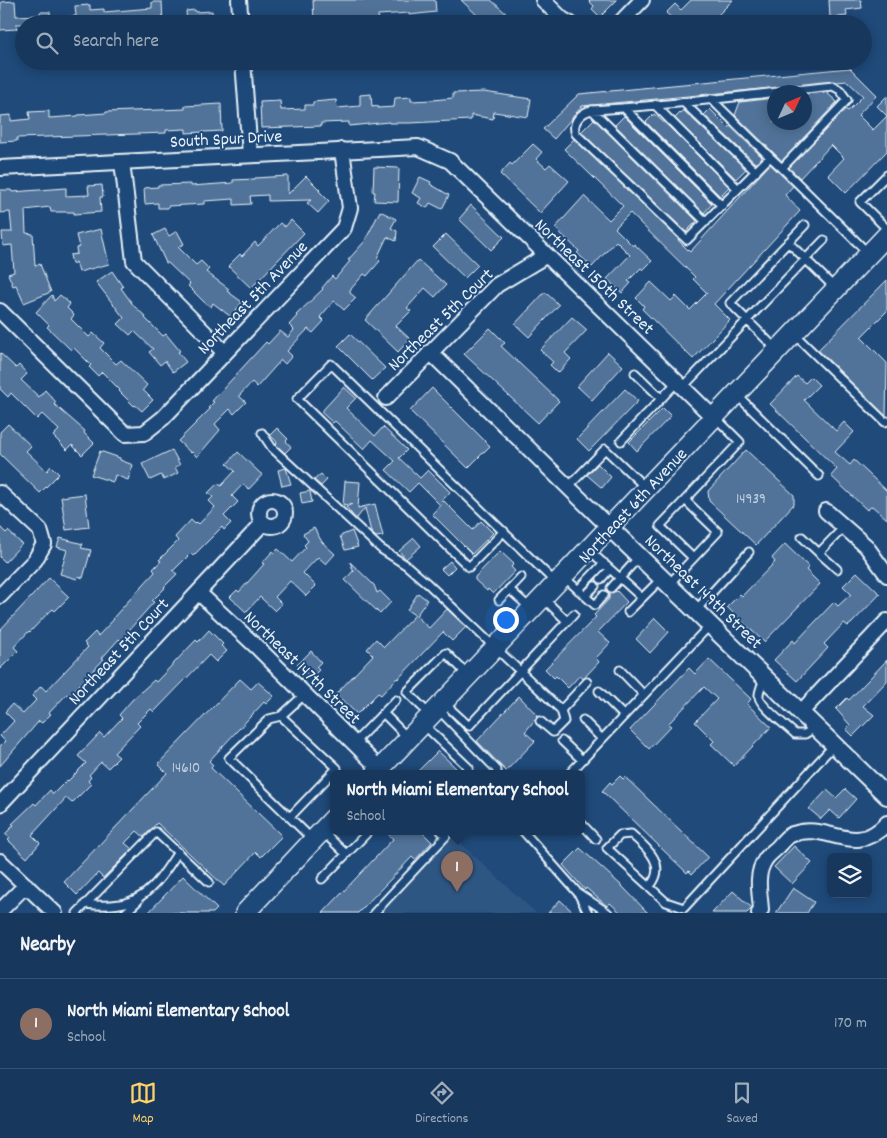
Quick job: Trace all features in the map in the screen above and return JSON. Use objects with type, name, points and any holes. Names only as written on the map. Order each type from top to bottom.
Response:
[{"type":"main road","name":"Northeast 6th Avenue","points":[[384,770],[409,739],[886,235]]},
{"type":"main road","points":[[245,913],[323,830]]},
{"type":"street","points":[[239,0],[240,15]]},
{"type":"street","points":[[543,0],[558,15]]},
{"type":"street","points":[[628,15],[642,0]]},
{"type":"street","points":[[244,70],[250,155]]},
{"type":"street","name":"South Spur Drive","points":[[0,168],[418,147],[450,162]]},
{"type":"street","name":"Northeast 5th Avenue","points":[[0,312],[125,434],[144,433],[163,418],[344,228],[350,208],[342,150]]},
{"type":"street","points":[[122,162],[134,262],[225,353]]},
{"type":"street","name":"Northeast 150th Street","points":[[450,162],[714,418]]},
{"type":"street","name":"Northeast 5th Court","points":[[386,398],[497,285],[547,256]]},
{"type":"street","name":"Northeast 149th Street","points":[[430,352],[887,796]]},
{"type":"street","points":[[0,493],[40,530],[44,544],[34,560],[0,596]]},
{"type":"street","points":[[826,511],[866,546],[887,575]]},
{"type":"street","name":"Northeast 5th Court","points":[[0,804],[263,523]]},
{"type":"street","name":"Northeast 147th Street","points":[[199,593],[382,770]]},
{"type":"street","points":[[801,712],[887,621]]},
{"type":"street","points":[[759,913],[761,910],[759,874],[765,860],[791,834],[813,831],[845,838],[860,839],[878,833],[887,823]]},
{"type":"street","points":[[0,861],[56,913]]},
{"type":"street","points":[[0,911],[26,884]]},
{"type":"lane","points":[[770,157],[688,240],[576,134],[574,129],[575,124],[586,111],[592,110],[833,86],[840,90],[847,100],[782,168]]},
{"type":"lane","points":[[712,99],[869,254]]},
{"type":"lane","points":[[683,102],[756,172]]},
{"type":"lane","points":[[655,105],[738,189]]},
{"type":"lane","points":[[624,108],[722,206]]},
{"type":"lane","points":[[592,110],[706,222]]},
{"type":"lane","points":[[886,235],[860,202],[887,174]]},
{"type":"lane","points":[[778,351],[730,303],[805,225]]},
{"type":"lane","points":[[621,441],[662,398],[679,385],[747,320],[824,240]]},
{"type":"lane","points":[[788,242],[836,289]]},
{"type":"lane","points":[[794,334],[887,421]]},
{"type":"lane","points":[[504,531],[469,567],[297,399],[331,364],[504,531],[560,580],[578,590],[595,605],[604,595]]},
{"type":"lane","points":[[634,373],[662,398]]},
{"type":"lane","points":[[736,395],[819,476]]},
{"type":"lane","points":[[693,558],[660,526],[740,442],[714,418]]},
{"type":"lane","points":[[262,433],[272,448],[362,532],[381,549],[406,565],[428,584],[561,710],[564,721],[553,732],[540,721]]},
{"type":"lane","points":[[568,487],[605,449],[647,489]]},
{"type":"lane","points":[[628,612],[642,598],[693,558],[718,532],[685,500]]},
{"type":"lane","points":[[819,553],[844,527]]},
{"type":"lane","points":[[802,537],[837,570]]},
{"type":"lane","points":[[589,550],[642,598]]},
{"type":"lane","points":[[696,610],[749,552]]},
{"type":"lane","points":[[611,588],[640,557]]},
{"type":"lane","points":[[578,590],[604,563]]},
{"type":"lane","points":[[601,579],[610,569]]},
{"type":"lane","points":[[499,600],[521,577]]},
{"type":"lane","points":[[585,596],[595,586]]},
{"type":"lane","points":[[509,589],[568,621]]},
{"type":"lane","points":[[434,713],[469,726],[574,614]]},
{"type":"lane","points":[[573,770],[710,624]]},
{"type":"lane","points":[[469,676],[446,653],[408,692],[497,770]]},
{"type":"lane","points":[[620,670],[644,695]]},
{"type":"lane","points":[[765,677],[759,695],[760,701],[779,720],[795,734],[806,734],[816,727]]},
{"type":"lane","points":[[561,710],[587,682]]},
{"type":"lane","points":[[599,691],[624,716]]},
{"type":"lane","points":[[304,694],[281,716],[269,719],[230,758],[290,817],[323,830],[346,854]]},
{"type":"lane","points":[[354,743],[396,700]]},
{"type":"lane","points":[[434,713],[469,768],[467,770]]},
{"type":"lane","points":[[383,714],[409,739]]},
{"type":"lane","points":[[281,716],[336,768],[334,770]]},
{"type":"lane","points":[[583,720],[602,739]]},
{"type":"lane","points":[[562,741],[582,760]]},
{"type":"lane","points":[[650,886],[655,880],[657,864],[653,855],[631,834],[620,835],[607,848],[666,902],[684,908],[834,745]]},
{"type":"lane","points":[[290,817],[330,774]]},
{"type":"lane","points":[[585,827],[596,839]]},
{"type":"lane","points":[[76,913],[156,832],[209,882]]},
{"type":"lane","points":[[322,879],[365,835]]},
{"type":"lane","points":[[374,913],[445,835]]},
{"type":"lane","points":[[527,835],[578,893],[608,913]]},
{"type":"lane","points":[[126,913],[161,878],[178,852]]},
{"type":"lane","points":[[578,893],[588,913]]},
{"type":"lane","points":[[85,904],[101,906],[123,905],[140,898]]},
{"type":"shaded area","points":[[452,835],[536,913],[382,913]]},
{"type":"building","points":[[313,0],[435,0],[436,12],[409,15],[409,13],[314,15]]},
{"type":"building","points":[[461,0],[491,0],[508,15],[477,15]]},
{"type":"building","points":[[588,0],[617,0],[602,15],[598,15],[592,9],[594,6]]},
{"type":"building","points":[[691,0],[733,0],[718,15],[668,15],[666,13],[675,4],[681,10]]},
{"type":"building","points":[[829,0],[861,0],[862,8],[846,10],[847,15],[830,15]]},
{"type":"building","points":[[15,1],[15,29],[0,30],[1,2]]},
{"type":"building","points":[[152,2],[162,2],[163,15],[76,15],[75,6],[90,5],[90,10],[104,9],[104,12],[152,8]]},
{"type":"building","points":[[186,11],[212,11],[212,15],[186,15]]},
{"type":"building","points":[[40,12],[50,12],[50,15],[40,15]]},
{"type":"building","points":[[829,70],[852,70],[877,95],[858,115],[873,130],[887,116],[887,151],[846,193],[828,175],[844,158],[831,145],[800,178],[789,168],[845,109],[848,111],[863,96],[847,81],[805,85],[767,85],[767,89],[582,106],[554,139],[543,129],[579,94]]},
{"type":"building","points":[[484,92],[531,99],[528,117],[494,112],[493,119],[471,115],[471,120],[410,123],[389,122],[349,126],[349,122],[321,123],[321,126],[261,128],[260,102],[280,101],[281,110],[305,109],[305,105],[313,105],[313,102],[336,100],[337,108],[360,106],[360,95],[371,94],[372,107],[378,106],[378,108],[394,107],[395,98],[411,97],[411,101],[433,100],[453,98],[453,93]]},
{"type":"building","points":[[826,92],[837,102],[812,129],[812,93]]},
{"type":"building","points":[[887,96],[887,116],[877,106]]},
{"type":"building","points":[[767,99],[767,130],[811,130],[782,161],[735,115],[740,102]]},
{"type":"building","points":[[221,104],[222,131],[186,133],[186,129],[166,130],[166,133],[17,138],[17,141],[0,142],[0,116],[11,115],[11,121],[30,119],[29,112],[49,111],[49,118],[106,112],[185,109],[185,106]]},
{"type":"building","points":[[710,109],[762,157],[756,164],[704,115]]},
{"type":"building","points":[[683,110],[746,169],[736,179],[675,118]]},
{"type":"building","points":[[654,114],[729,187],[720,196],[646,122]]},
{"type":"building","points":[[624,116],[712,204],[704,213],[615,125]]},
{"type":"building","points":[[594,119],[697,221],[686,232],[581,132]]},
{"type":"building","points":[[574,139],[679,239],[690,252],[770,164],[793,186],[785,195],[800,211],[714,304],[730,320],[693,359],[642,309],[644,306],[636,298],[651,282],[671,301],[676,296],[690,310],[707,293],[693,279],[695,277],[630,213],[615,228],[652,261],[643,270],[641,268],[628,281],[631,283],[622,293],[607,279],[630,255],[616,241],[592,267],[577,253],[579,251],[555,228],[584,196],[609,220],[623,206],[564,149]]},
{"type":"building","points":[[533,144],[542,152],[536,159],[546,168],[550,164],[569,181],[540,213],[500,174]]},
{"type":"building","points":[[374,167],[399,168],[398,202],[374,201]]},
{"type":"building","points":[[288,176],[288,194],[306,176],[329,201],[318,213],[307,203],[311,200],[268,201],[268,195],[250,196],[251,204],[234,205],[234,199],[204,201],[204,204],[168,206],[168,208],[158,208],[158,203],[145,204],[144,188],[158,187],[158,185],[191,184],[191,186],[233,183],[233,180]]},
{"type":"building","points":[[420,177],[431,182],[430,184],[449,195],[442,209],[430,203],[427,208],[418,203],[421,198],[412,193]]},
{"type":"building","points":[[102,185],[103,197],[100,197],[101,212],[74,214],[74,212],[51,212],[50,207],[25,210],[26,233],[33,234],[35,266],[40,264],[51,292],[24,303],[16,285],[13,286],[8,274],[14,272],[12,245],[3,246],[2,232],[12,232],[10,212],[0,213],[0,190],[11,190],[12,192],[66,188],[66,196],[89,195],[88,186]]},
{"type":"building","points":[[471,205],[504,237],[491,250],[459,219]]},
{"type":"building","points":[[380,211],[396,219],[391,228],[397,231],[396,241],[387,237],[377,258],[380,261],[367,276],[364,274],[350,290],[350,293],[356,298],[344,310],[334,301],[320,317],[324,321],[313,333],[308,329],[287,351],[292,356],[285,364],[281,360],[257,387],[252,382],[239,396],[246,402],[234,414],[230,409],[215,424],[220,430],[197,457],[191,453],[178,441],[210,409],[208,408],[214,402],[212,401],[266,342],[268,344],[280,331],[288,337],[294,330],[289,325],[296,315],[323,289],[332,276],[335,279],[350,261],[348,260],[365,241]]},
{"type":"building","points":[[291,220],[304,233],[251,288],[228,266],[240,254],[242,256],[255,242],[258,246],[280,223],[285,227]]},
{"type":"building","points":[[101,229],[109,264],[79,272],[76,262],[72,264],[70,255],[77,254],[76,248],[79,247],[76,235]]},
{"type":"building","points":[[165,229],[169,236],[177,231],[184,244],[178,247],[196,265],[201,261],[209,269],[206,272],[229,289],[227,291],[242,302],[231,317],[213,303],[211,307],[204,302],[188,286],[190,284],[166,263],[153,235]]},
{"type":"building","points":[[446,234],[478,265],[465,278],[433,247]]},
{"type":"building","points":[[418,260],[446,285],[435,297],[425,288],[407,308],[411,311],[396,326],[410,339],[398,352],[365,320]]},
{"type":"building","points":[[112,271],[134,306],[163,336],[166,334],[180,351],[178,352],[186,362],[173,372],[165,361],[160,365],[149,352],[153,349],[134,331],[130,335],[118,324],[124,318],[96,282]]},
{"type":"building","points":[[887,280],[887,311],[861,337],[887,363],[886,416],[818,350]]},
{"type":"building","points":[[545,292],[559,305],[529,337],[515,324]]},
{"type":"building","points":[[52,295],[54,301],[60,295],[70,304],[67,308],[74,315],[71,319],[89,337],[93,333],[104,343],[100,348],[116,364],[121,360],[147,385],[143,390],[153,400],[142,411],[134,406],[102,372],[98,376],[89,367],[91,365],[73,347],[71,350],[47,327],[49,325],[36,312]]},
{"type":"building","points":[[572,317],[587,330],[565,353],[571,359],[558,373],[550,365],[553,362],[540,350]]},
{"type":"building","points":[[490,328],[505,343],[501,346],[559,401],[538,423],[464,354]]},
{"type":"building","points":[[350,334],[385,368],[372,380],[338,346]]},
{"type":"building","points":[[608,352],[623,366],[592,400],[577,386]]},
{"type":"building","points":[[0,353],[16,368],[19,365],[27,374],[21,380],[39,397],[45,390],[56,402],[54,404],[85,431],[84,433],[94,443],[82,455],[72,445],[67,450],[53,436],[59,430],[42,414],[37,419],[11,393],[8,397],[0,389]]},
{"type":"building","points":[[797,376],[805,383],[811,377],[819,385],[804,400],[836,431],[844,422],[854,432],[835,452],[850,465],[854,460],[887,491],[887,519],[872,506],[867,510],[831,476],[837,469],[770,404]]},
{"type":"building","points":[[344,387],[356,398],[346,408],[375,436],[383,427],[407,450],[399,458],[420,478],[428,470],[450,492],[439,504],[418,483],[409,492],[386,470],[395,461],[372,440],[364,449],[335,421],[333,423],[321,412]]},
{"type":"building","points":[[432,388],[490,446],[468,468],[410,411]]},
{"type":"building","points":[[625,389],[638,401],[589,451],[577,439]]},
{"type":"building","points":[[663,408],[671,416],[637,451],[629,442]]},
{"type":"building","points":[[8,424],[31,446],[26,451],[47,471],[51,466],[59,474],[40,493],[0,454],[0,432]]},
{"type":"building","points":[[277,428],[288,439],[286,441],[291,447],[285,453],[276,445],[277,442],[270,435]]},
{"type":"building","points":[[172,450],[180,465],[175,467],[178,473],[164,480],[161,475],[150,480],[142,464]]},
{"type":"building","points":[[746,450],[794,495],[794,504],[756,545],[709,501],[708,491]]},
{"type":"building","points":[[100,451],[133,465],[128,480],[115,475],[113,482],[91,475]]},
{"type":"building","points":[[238,452],[263,474],[249,489],[243,484],[232,496],[238,502],[224,516],[231,523],[224,530],[222,527],[193,556],[191,553],[173,571],[177,574],[152,601],[154,602],[129,630],[130,632],[121,641],[119,639],[102,658],[104,659],[69,696],[67,694],[42,723],[39,721],[0,766],[0,746],[5,741],[0,736],[14,721],[5,712],[12,704],[23,714],[36,700],[32,696],[41,686],[46,691],[88,647],[84,643],[95,632],[98,636],[155,572],[153,569],[161,561],[159,560],[178,541],[175,537],[191,520],[195,524],[197,522],[199,524],[215,507],[209,501],[213,497],[208,493],[218,483],[221,486],[235,471],[227,464]]},
{"type":"building","points":[[598,464],[611,477],[602,488],[587,475]]},
{"type":"building","points":[[286,468],[291,484],[282,486],[278,470]]},
{"type":"building","points":[[321,474],[327,480],[321,486],[314,480]]},
{"type":"building","points":[[345,481],[360,482],[358,508],[375,504],[383,536],[376,537],[371,532],[365,508],[355,518],[346,507],[352,504],[343,505]]},
{"type":"building","points":[[310,491],[312,502],[302,504],[300,493]]},
{"type":"building","points":[[85,494],[89,527],[66,530],[61,497]]},
{"type":"building","points":[[444,501],[473,530],[481,521],[493,533],[472,554],[432,514]]},
{"type":"building","points":[[0,527],[6,533],[8,531],[22,544],[5,562],[0,557]]},
{"type":"building","points":[[314,528],[322,542],[335,554],[326,564],[318,557],[303,573],[316,586],[306,596],[290,581],[275,597],[282,604],[275,611],[260,597],[246,612],[230,597],[237,590],[239,592],[273,551],[274,553],[278,549],[292,562],[306,547],[304,545],[308,541],[303,534]]},
{"type":"building","points":[[352,531],[358,547],[345,550],[340,536]]},
{"type":"building","points":[[60,538],[83,544],[81,548],[91,550],[83,578],[78,576],[77,579],[60,574],[67,550],[57,547]]},
{"type":"building","points":[[414,538],[421,546],[406,559],[399,551]]},
{"type":"building","points":[[785,544],[809,567],[806,570],[820,584],[764,642],[727,607],[740,594],[742,596],[775,562],[772,558]]},
{"type":"building","points":[[500,551],[514,564],[511,567],[515,571],[493,594],[475,580],[475,577]]},
{"type":"building","points":[[450,561],[455,567],[447,575],[441,569]]},
{"type":"building","points":[[350,562],[374,585],[377,593],[380,591],[391,602],[380,614],[345,580],[354,572]]},
{"type":"building","points":[[857,572],[880,594],[852,623],[848,626],[844,623],[824,644],[828,648],[797,681],[774,660],[793,640],[795,643],[834,602],[838,606],[851,594],[843,586]]},
{"type":"building","points":[[49,578],[69,597],[55,611],[53,609],[29,631],[14,647],[18,651],[0,669],[0,630]]},
{"type":"building","points":[[617,591],[627,602],[598,632],[610,643],[596,658],[599,662],[583,679],[580,675],[568,688],[556,676],[554,678],[545,669],[596,617],[594,615],[609,599],[609,593]]},
{"type":"building","points":[[418,593],[427,600],[416,616],[407,610]]},
{"type":"building","points":[[447,609],[466,627],[452,641],[443,632],[398,679],[381,695],[378,693],[357,714],[336,694],[373,655],[367,649],[376,639],[384,647],[415,615],[429,628]]},
{"type":"building","points":[[655,618],[669,632],[650,653],[636,639]]},
{"type":"building","points":[[209,630],[223,644],[221,646],[227,651],[216,662],[209,655],[154,712],[151,709],[137,723],[140,726],[114,753],[119,757],[108,768],[101,762],[89,775],[91,777],[88,781],[91,784],[72,803],[66,798],[32,835],[40,843],[27,858],[8,840],[10,838],[5,834],[14,825],[12,824],[34,803],[36,805],[50,790],[53,794],[68,781],[86,763],[78,756],[100,733],[104,737],[122,718],[119,715],[132,700],[154,680],[156,682],[196,640],[198,642]]},
{"type":"building","points":[[311,651],[321,662],[316,667],[319,670],[311,678],[297,665]]},
{"type":"building","points":[[709,659],[751,699],[747,704],[771,727],[734,766],[711,744],[714,741],[695,722],[717,699],[704,687],[668,724],[671,726],[649,749],[630,730],[689,668],[695,674]]},
{"type":"building","points":[[887,660],[887,681],[863,706],[874,715],[853,736],[846,729],[850,725],[836,709],[847,698],[849,700]]},
{"type":"building","points":[[240,679],[251,689],[258,682],[274,696],[266,704],[264,702],[209,761],[213,765],[211,768],[282,836],[261,857],[256,852],[224,886],[157,823],[144,837],[137,831],[125,843],[132,849],[103,878],[98,873],[77,895],[64,882],[167,773],[158,764]]},
{"type":"building","points":[[519,696],[538,716],[525,732],[535,741],[507,770],[477,741]]},
{"type":"building","points":[[438,751],[456,768],[454,770],[419,770]]},
{"type":"building","points":[[620,776],[623,779],[625,777],[708,857],[692,874],[689,871],[687,873],[602,791],[610,782],[612,784]]},
{"type":"building","points":[[845,789],[856,799],[839,818],[830,810],[821,819],[809,809],[827,790],[836,798]]},
{"type":"building","points":[[389,835],[425,835],[432,842],[415,860],[412,857],[358,913],[323,913],[393,839]]},
{"type":"building","points":[[794,846],[812,863],[792,884],[774,867]]},
{"type":"building","points":[[580,848],[622,886],[648,913],[621,913],[610,903],[607,906],[586,888],[585,890],[563,865]]},
{"type":"building","points":[[183,876],[217,909],[213,913],[148,913]]},
{"type":"building","points":[[793,888],[814,902],[807,913],[776,913]]},
{"type":"building","points":[[733,891],[752,908],[747,913],[712,913]]},
{"type":"building","points":[[560,900],[574,913],[548,913]]},
{"type":"place","name":"North Miami Elementary School","points":[[457,892]]}]
